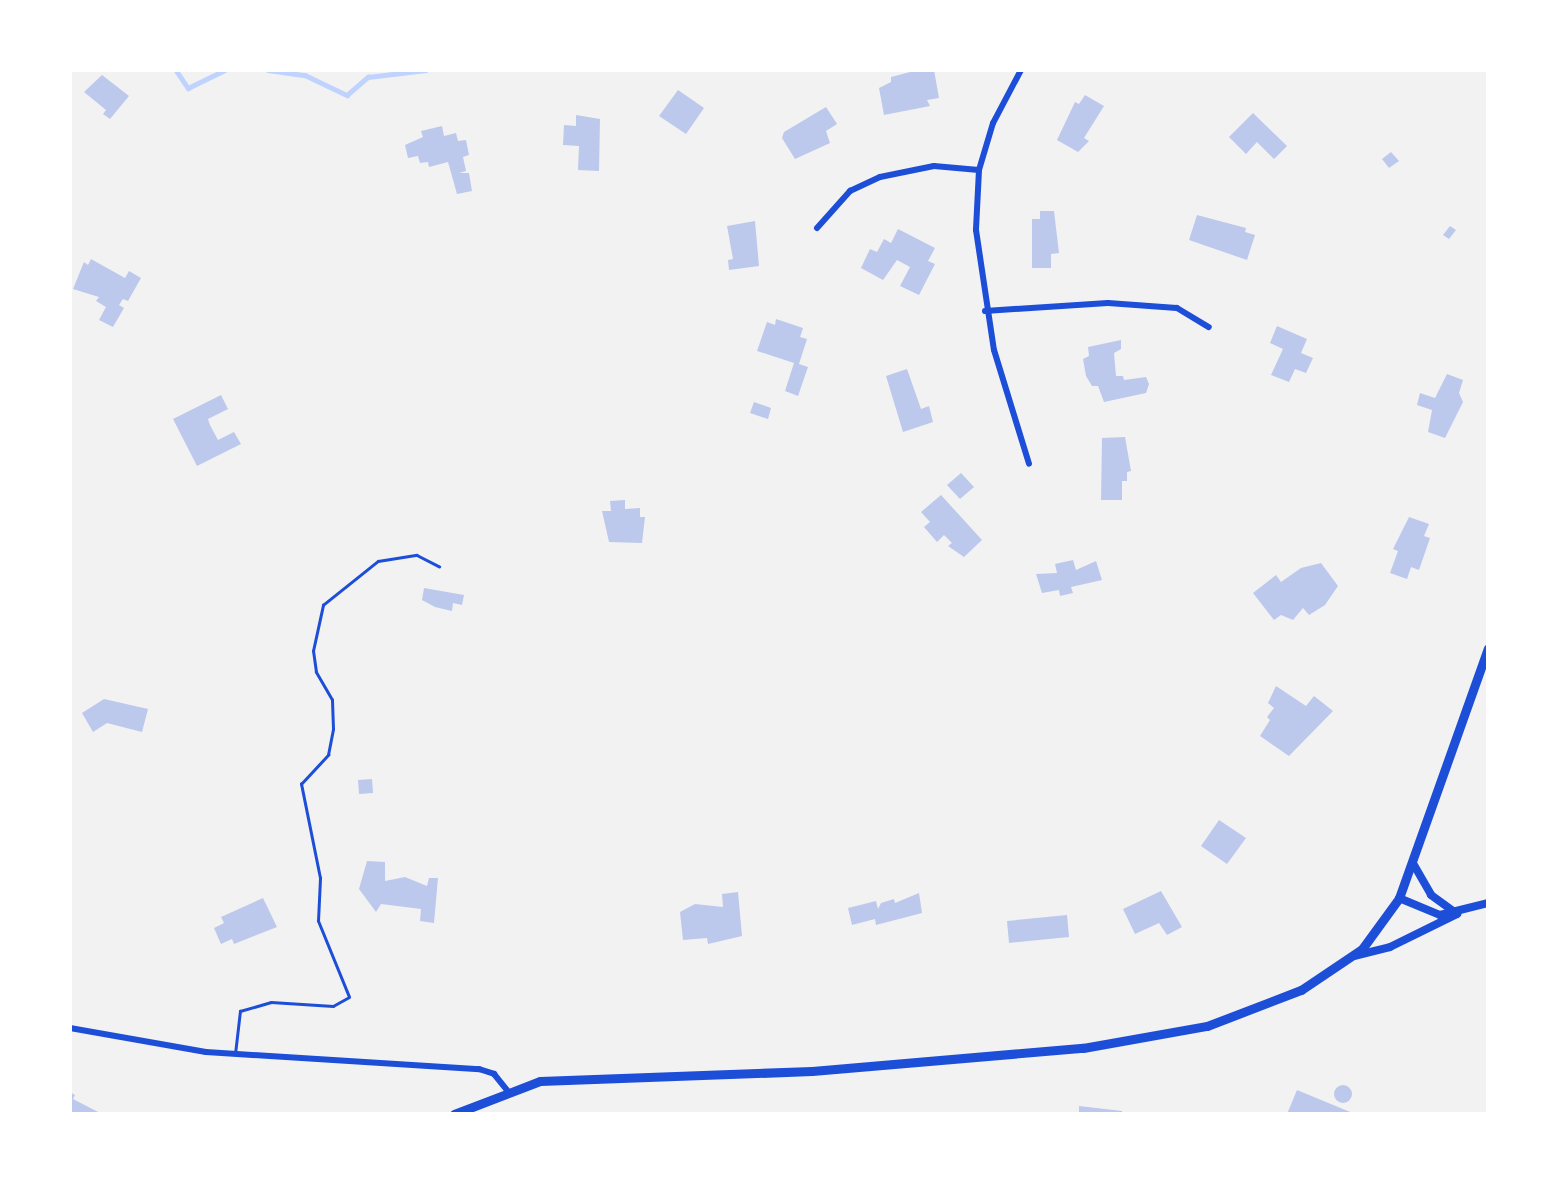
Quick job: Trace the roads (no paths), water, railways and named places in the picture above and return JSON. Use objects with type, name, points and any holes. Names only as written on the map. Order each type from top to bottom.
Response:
[{"type":"main road","points":[[454,1114],[507,1090],[567,1078],[812,1071],[1096,1046],[1238,1016],[1301,990],[1354,956],[1399,898],[1414,865],[1488,648]]},
{"type":"street","points":[[1021,70],[993,123],[979,170],[975,230],[985,311],[1029,464]]},
{"type":"street","points":[[817,228],[850,191],[880,177],[933,166],[979,170]]},
{"type":"street","points":[[985,311],[1108,303],[1177,308],[1209,327]]},
{"type":"street","points":[[1414,865],[1431,895],[1457,914]]},
{"type":"street","points":[[1399,898],[1428,912],[1457,914]]},
{"type":"street","points":[[1354,956],[1390,947],[1457,914],[1488,903]]},
{"type":"street","points":[[70,1028],[150,1045],[235,1054],[487,1070],[507,1090]]},
{"type":"lane","points":[[235,1054],[240,1011],[271,1002],[333,1006],[349,997],[318,921],[320,878],[301,784],[328,755],[334,729],[332,700],[316,672],[313,651],[323,605],[378,561],[417,555],[439,566]]},
{"type":"waterway","points":[[176,70],[188,88],[225,70]]},
{"type":"waterway","points":[[268,70],[305,75],[347,95],[368,77],[426,70]]}]
